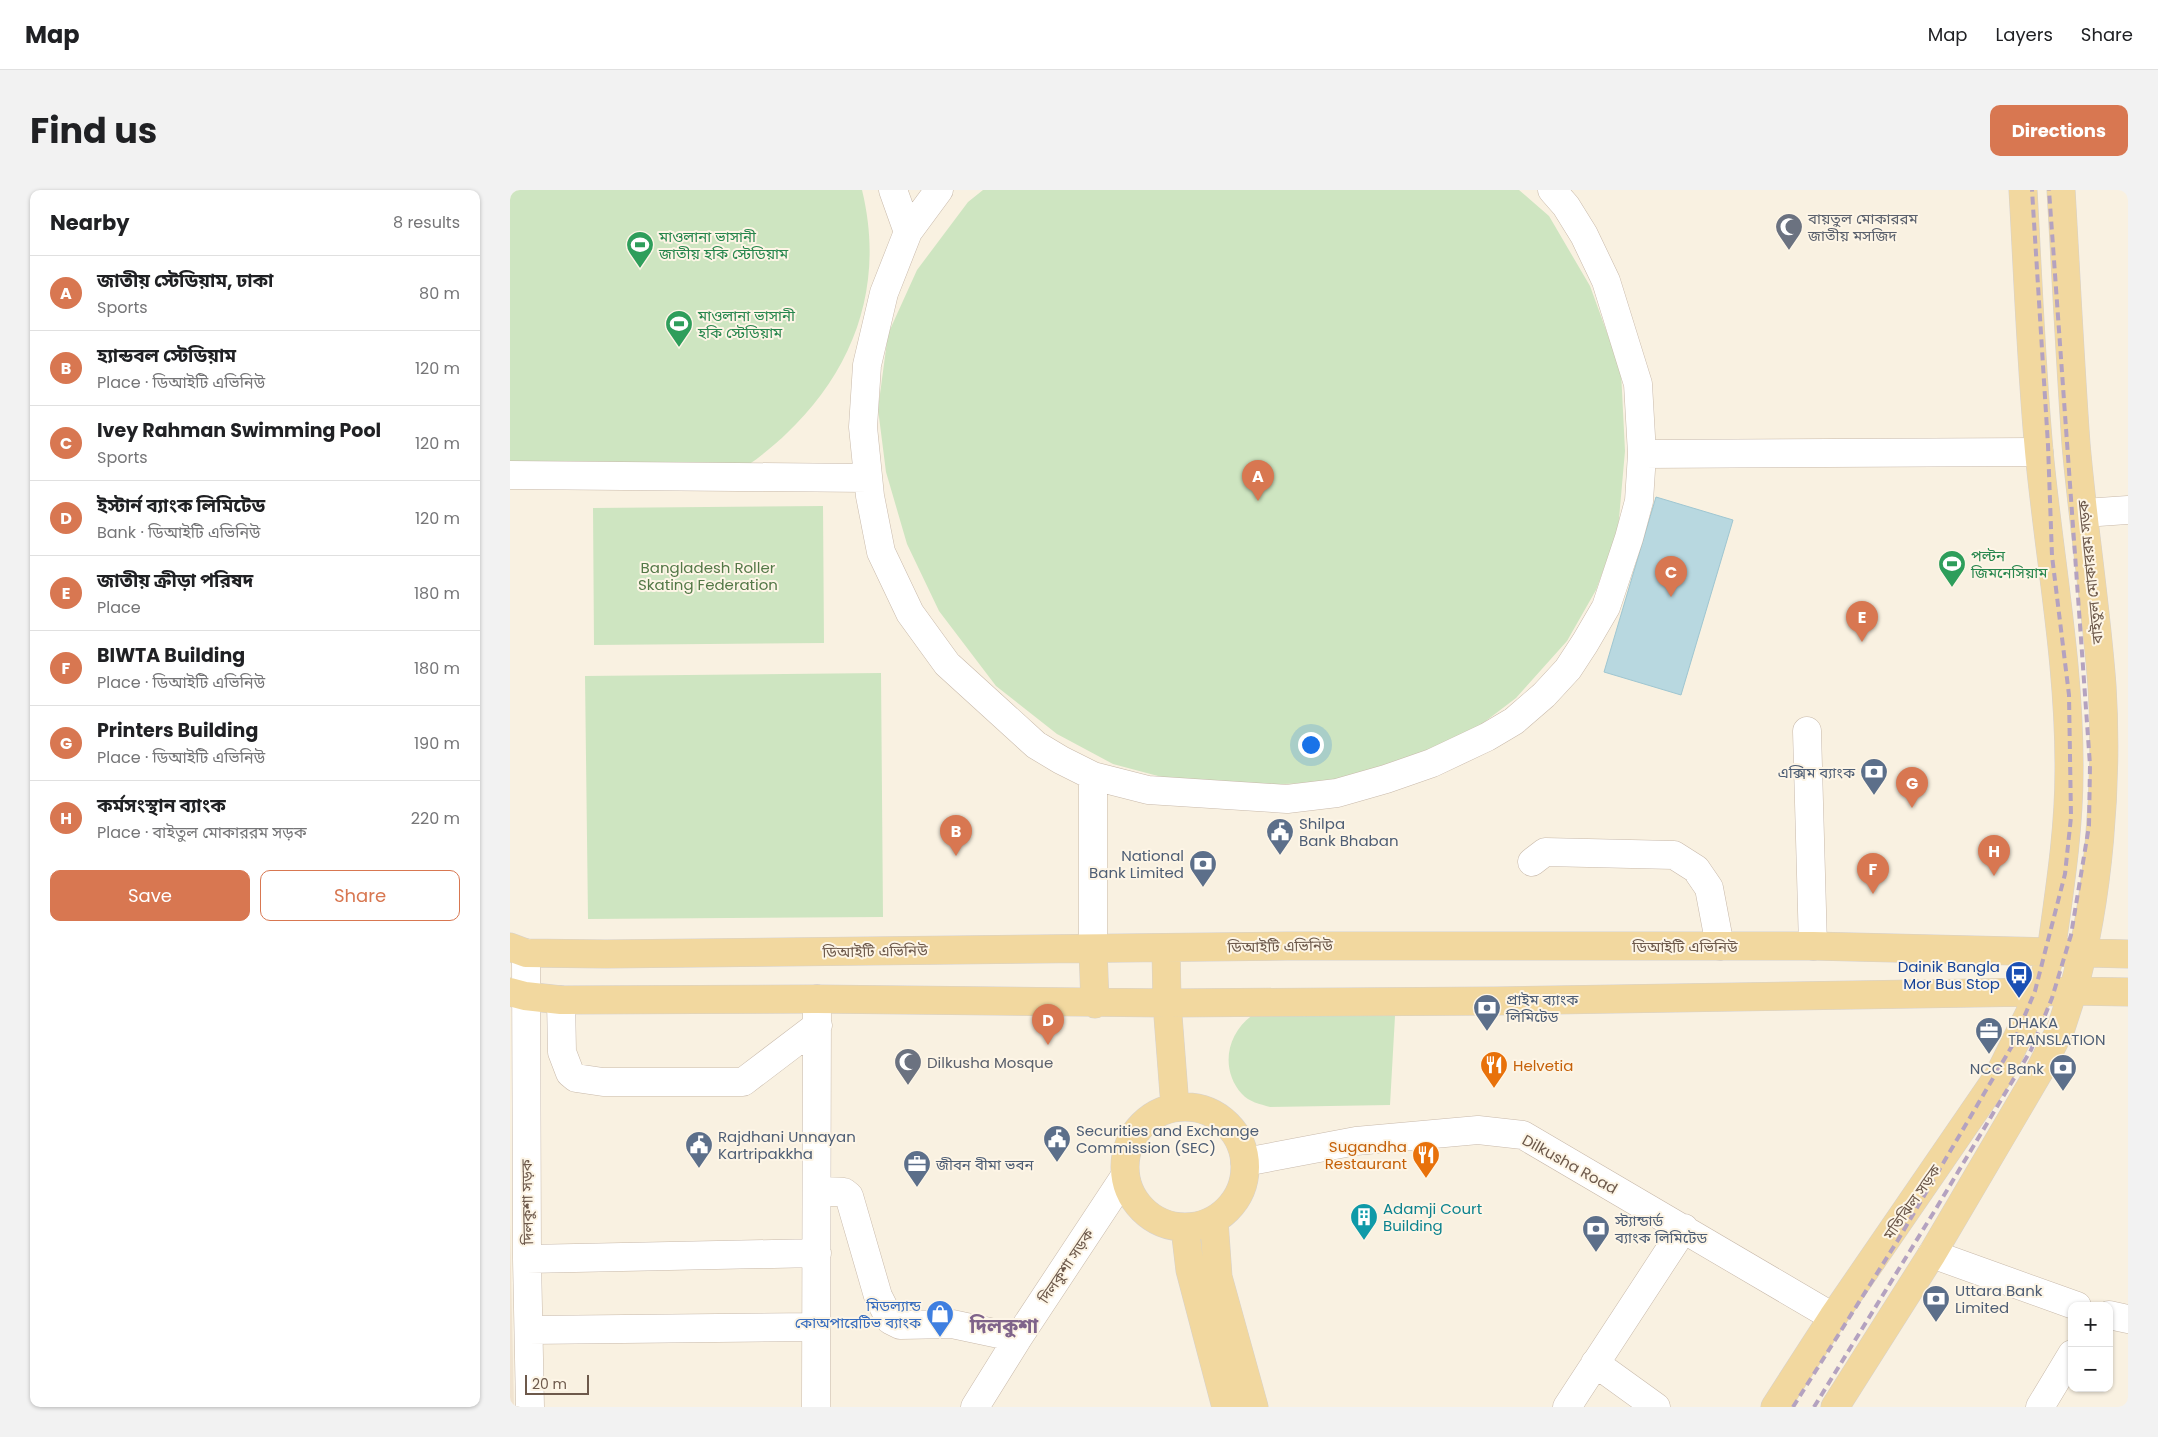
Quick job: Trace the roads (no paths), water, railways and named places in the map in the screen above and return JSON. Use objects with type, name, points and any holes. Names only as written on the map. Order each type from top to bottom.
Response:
[{"type":"main road","points":[[2023,190],[2039,452],[2064,649],[2069,773],[2063,858],[2051,952]]},
{"type":"main road","name":"বাইতুল মোকাররম সড়ক","points":[[2061,190],[2076,445],[2102,686],[2103,751],[2099,843],[2084,954],[2073,991]]},
{"type":"main road","name":"ডিআইটি এভিনিউ","points":[[518,950],[606,954],[1287,946],[1812,946],[2128,954]]},
{"type":"main road","points":[[1166,948],[1167,1003],[1174,1107]]},
{"type":"main road","points":[[1093,949],[1095,1004]]},
{"type":"main road","name":"মতিঝিল সড়ক","points":[[1775,1407],[1833,1317],[1999,1074],[2040,992],[2051,952]]},
{"type":"main road","points":[[517,994],[561,1000],[817,1012],[1095,1004],[1526,1000],[2073,991],[2128,992]]},
{"type":"main road","points":[[1835,1407],[1932,1254],[2038,1072],[2060,1028],[2073,991]]},
{"type":"main road","points":[[1195,1106],[1214,1113],[1230,1126],[1240,1143],[1246,1162],[1244,1180],[1238,1196],[1228,1210],[1214,1220],[1200,1226],[1185,1228],[1168,1225],[1152,1218],[1139,1207],[1130,1193],[1125,1176],[1125,1158],[1131,1140],[1142,1124],[1157,1113],[1174,1107],[1195,1106]]},
{"type":"main road","points":[[1214,1220],[1218,1277],[1254,1407]]},
{"type":"main road","points":[[1185,1228],[1190,1270],[1226,1407]]},
{"type":"street","points":[[893,190],[908,232]]},
{"type":"street","points":[[939,190],[908,232],[884,293],[866,365],[863,427],[868,478],[881,552],[910,613],[947,664],[1036,745],[1093,776],[1148,790],[1287,799],[1337,793],[1386,778],[1432,762],[1488,737],[1514,721],[1544,695],[1572,662],[1606,607],[1629,538],[1639,500],[1642,454],[1638,384],[1606,281],[1566,206],[1552,190]]},
{"type":"street","points":[[1642,454],[2039,452]]},
{"type":"street","points":[[510,475],[868,478]]},
{"type":"street","points":[[2084,513],[2128,510]]},
{"type":"street","points":[[1807,731],[1812,946]]},
{"type":"street","points":[[1093,776],[1093,949]]},
{"type":"street","points":[[1532,862],[1545,852],[1674,855],[1696,869],[1709,888],[1720,946]]},
{"type":"street","name":"দিলকুশা সড়ক","points":[[518,950],[517,994],[527,1259],[530,1407]]},
{"type":"street","points":[[561,1000],[562,1052],[570,1073],[576,1078],[603,1082],[743,1082],[817,1012]]},
{"type":"street","points":[[816,1407],[817,1012]]},
{"type":"street","name":"Dilkusha Road","points":[[1246,1162],[1356,1141],[1478,1130],[1523,1135],[1833,1317]]},
{"type":"street","name":"দিলকুশা সড়ক","points":[[975,1407],[1018,1338],[1125,1176]]},
{"type":"street","points":[[817,1191],[844,1192],[849,1196],[878,1296],[890,1320],[900,1325],[952,1324],[1018,1338]]},
{"type":"street","points":[[1567,1407],[1684,1228]]},
{"type":"street","points":[[527,1259],[817,1253]]},
{"type":"street","points":[[1932,1254],[2068,1303]]},
{"type":"street","points":[[2113,1316],[2128,1319]]},
{"type":"street","points":[[529,1330],[815,1327]]},
{"type":"street","points":[[2040,1407],[2068,1361]]},
{"type":"street","points":[[1595,1363],[1656,1407]]},
{"type":"water","points":[[1656,497],[1733,520],[1681,695],[1604,672]]},
{"type":"railway","points":[[1793,1407],[1898,1240],[2012,1046],[2035,991],[2065,874],[2071,817],[2069,695],[2052,556],[2048,445],[2032,190]]},
{"type":"railway","points":[[1814,1407],[2031,1050],[2052,998],[2071,935],[2089,826],[2090,765],[2049,190]]},
{"type":"place","name":"বায়তুল মোকাররম জাতীয় মসজিদ","points":[[1789,251]]},
{"type":"place","name":"মাওলানা ভাসানী জাতীয় হকি স্টেডিয়াম","points":[[640,269]]},
{"type":"place","name":"মাওলানা ভাসানী হকি স্টেডিয়াম","points":[[679,348]]},
{"type":"place","name":"জাতীয় স্টেডিয়াম, ঢাকা","points":[[1258,501]]},
{"type":"place","name":"পল্টন জিমনেসিয়াম","points":[[1952,588]]},
{"type":"place","name":"Ivey Rahman Swimming Pool","points":[[1671,597]]},
{"type":"place","name":"জাতীয় ক্রীড়া পরিষদ","points":[[1862,642]]},
{"type":"place","name":"এক্সিম ব্যাংক","points":[[1874,796]]},
{"type":"place","name":"Printers Building","points":[[1912,808]]},
{"type":"place","name":"হ্যান্ডবল স্টেডিয়াম","points":[[956,856]]},
{"type":"place","name":"Shilpa Bank Bhaban","points":[[1280,856]]},
{"type":"place","name":"কর্মসংস্থান ব্যাংক","points":[[1994,876]]},
{"type":"place","name":"National Bank Limited","points":[[1203,888]]},
{"type":"place","name":"BIWTA Building","points":[[1873,894]]},
{"type":"place","name":"Dainik Bangla Mor Bus Stop","points":[[2019,999]]},
{"type":"place","name":"প্রাইম ব্যাংক লিমিটেড","points":[[1487,1032]]},
{"type":"place","name":"ইস্টার্ন ব্যাংক লিমিটেড","points":[[1048,1045]]},
{"type":"place","name":"DHAKA TRANSLATION","points":[[1989,1055]]},
{"type":"place","name":"Dilkusha Mosque","points":[[908,1086]]},
{"type":"place","name":"Helvetia","points":[[1494,1089]]},
{"type":"place","name":"NCC Bank","points":[[2063,1092]]},
{"type":"place","name":"Securities and Exchange Commission (SEC)","points":[[1057,1163]]},
{"type":"place","name":"Rajdhani Unnayan Kartripakkha","points":[[699,1169]]},
{"type":"place","name":"Sugandha Restaurant","points":[[1426,1179]]},
{"type":"place","name":"জীবন বীমা ভবন","points":[[917,1188]]},
{"type":"place","name":"Adamji Court Building","points":[[1364,1241]]},
{"type":"place","name":"স্ট্যান্ডার্ড ব্যাংক লিমিটেড","points":[[1596,1253]]},
{"type":"place","name":"Uttara Bank Limited","points":[[1936,1323]]},
{"type":"place","name":"মিডল্যান্ড কোঅপারেটিভ ব্যাংক","points":[[940,1338]]},
{"type":"district","name":"দিলকুশা","points":[[1004,1326]]},
{"type":"park label","name":"Bangladesh Roller Skating Federation","points":[[708,576]]}]
